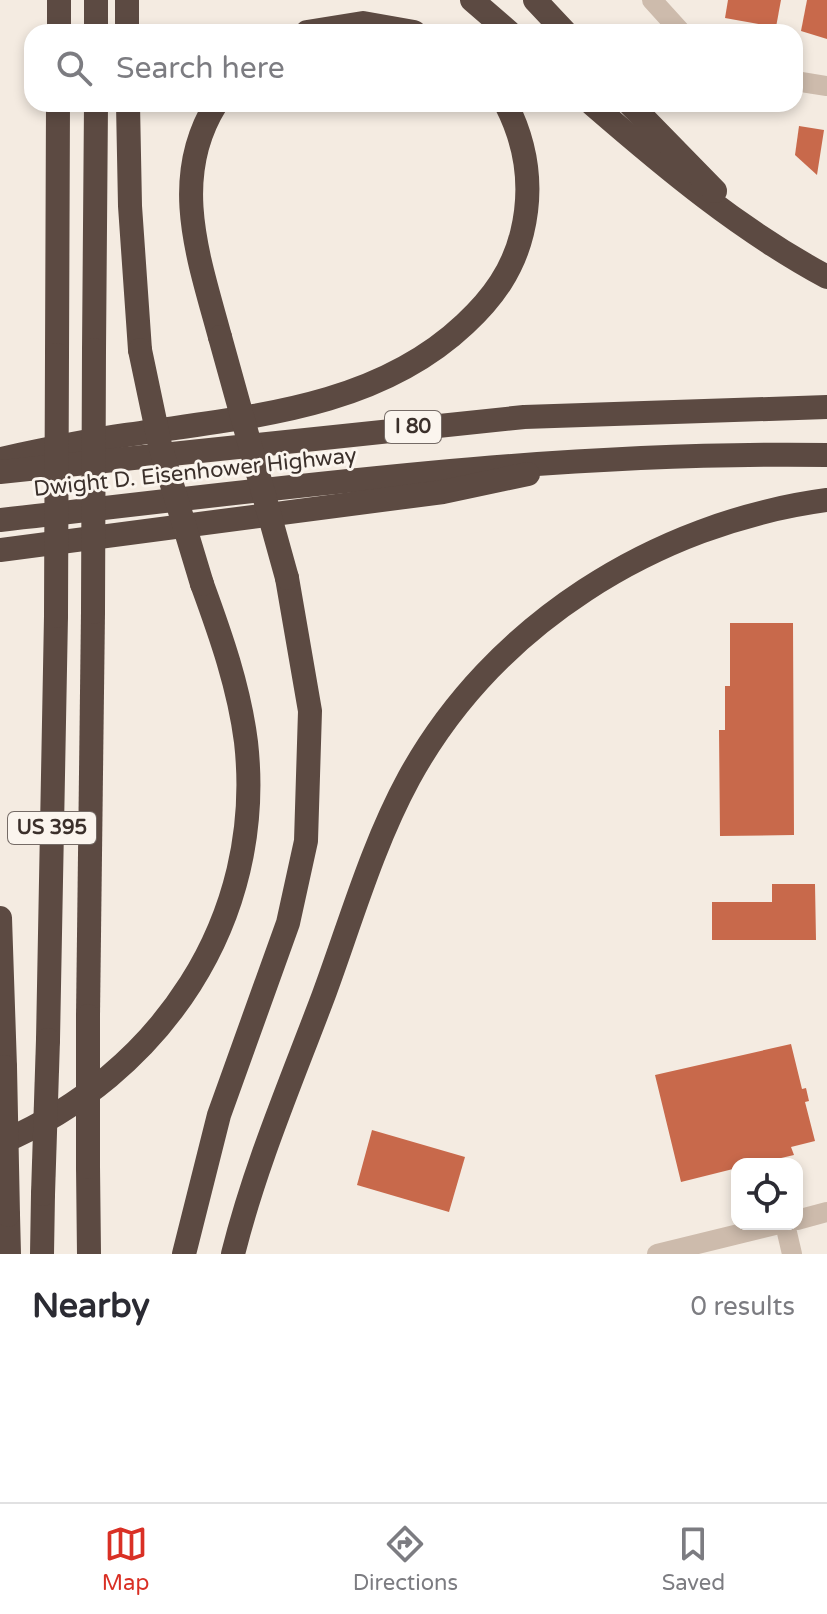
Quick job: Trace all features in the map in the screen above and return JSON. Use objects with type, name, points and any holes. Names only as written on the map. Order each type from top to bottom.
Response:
[{"type":"highway","points":[[59,0],[59,24]]},
{"type":"highway","points":[[96,0],[96,24]]},
{"type":"highway","points":[[127,0],[127,24]]},
{"type":"highway","points":[[472,0],[500,24]]},
{"type":"highway","points":[[535,0],[558,24]]},
{"type":"highway","name":"US 395","points":[[42,1254],[56,616],[58,112]]},
{"type":"highway","name":"US 395","points":[[89,1254],[88,1016],[96,112]]},
{"type":"highway","points":[[0,1143],[70,1109],[152,1039],[178,1005],[218,931],[243,838],[246,745],[231,663],[202,584],[160,445],[140,350],[130,206],[128,112]]},
{"type":"highway","points":[[184,1254],[219,1115],[284,936],[306,841],[310,711],[287,578],[193,234],[189,193],[195,152],[212,112]]},
{"type":"highway","points":[[0,459],[316,403],[379,381],[432,351],[467,322],[499,287],[520,244],[525,220],[527,172],[517,125],[510,112]]},
{"type":"highway","points":[[601,112],[693,190],[781,252],[827,277]]},
{"type":"highway","points":[[638,112],[781,252]]},
{"type":"highway","name":"Dwight D. Eisenhower Highway","points":[[0,472],[524,417],[827,407]]},
{"type":"highway","name":"Dwight D. Eisenhower Highway","points":[[0,520],[459,468],[705,453],[827,455]]},
{"type":"highway","points":[[0,550],[454,490],[511,479],[577,459]]},
{"type":"highway","points":[[233,1254],[254,1183],[382,838],[414,770],[464,698],[534,628],[624,566],[694,534],[734,520],[827,500]]},
{"type":"highway","points":[[0,918],[9,1254]]},
{"type":"street","points":[[652,0],[674,24]]},
{"type":"street","points":[[803,82],[827,86]]},
{"type":"street","points":[[803,1218],[827,1212]]},
{"type":"street","points":[[657,1254],[757,1230]]},
{"type":"street","points":[[784,1230],[792,1254]]},
{"type":"building","points":[[728,0],[781,0],[777,24],[725,18]]},
{"type":"building","points":[[807,0],[827,0],[827,39],[803,32]]},
{"type":"building","points":[[799,126],[824,130],[817,175],[795,155]]},
{"type":"building","points":[[730,623],[793,623],[794,835],[720,836],[719,730],[725,730],[725,686],[730,686]]},
{"type":"building","points":[[772,884],[815,884],[816,940],[712,940],[712,902],[772,902]]},
{"type":"building","points":[[791,1044],[802,1089],[806,1088],[809,1101],[805,1102],[815,1141],[791,1147],[794,1155],[781,1158],[731,1158],[731,1170],[681,1182],[655,1075]]},
{"type":"building","points":[[372,1130],[465,1157],[449,1212],[357,1185]]}]
